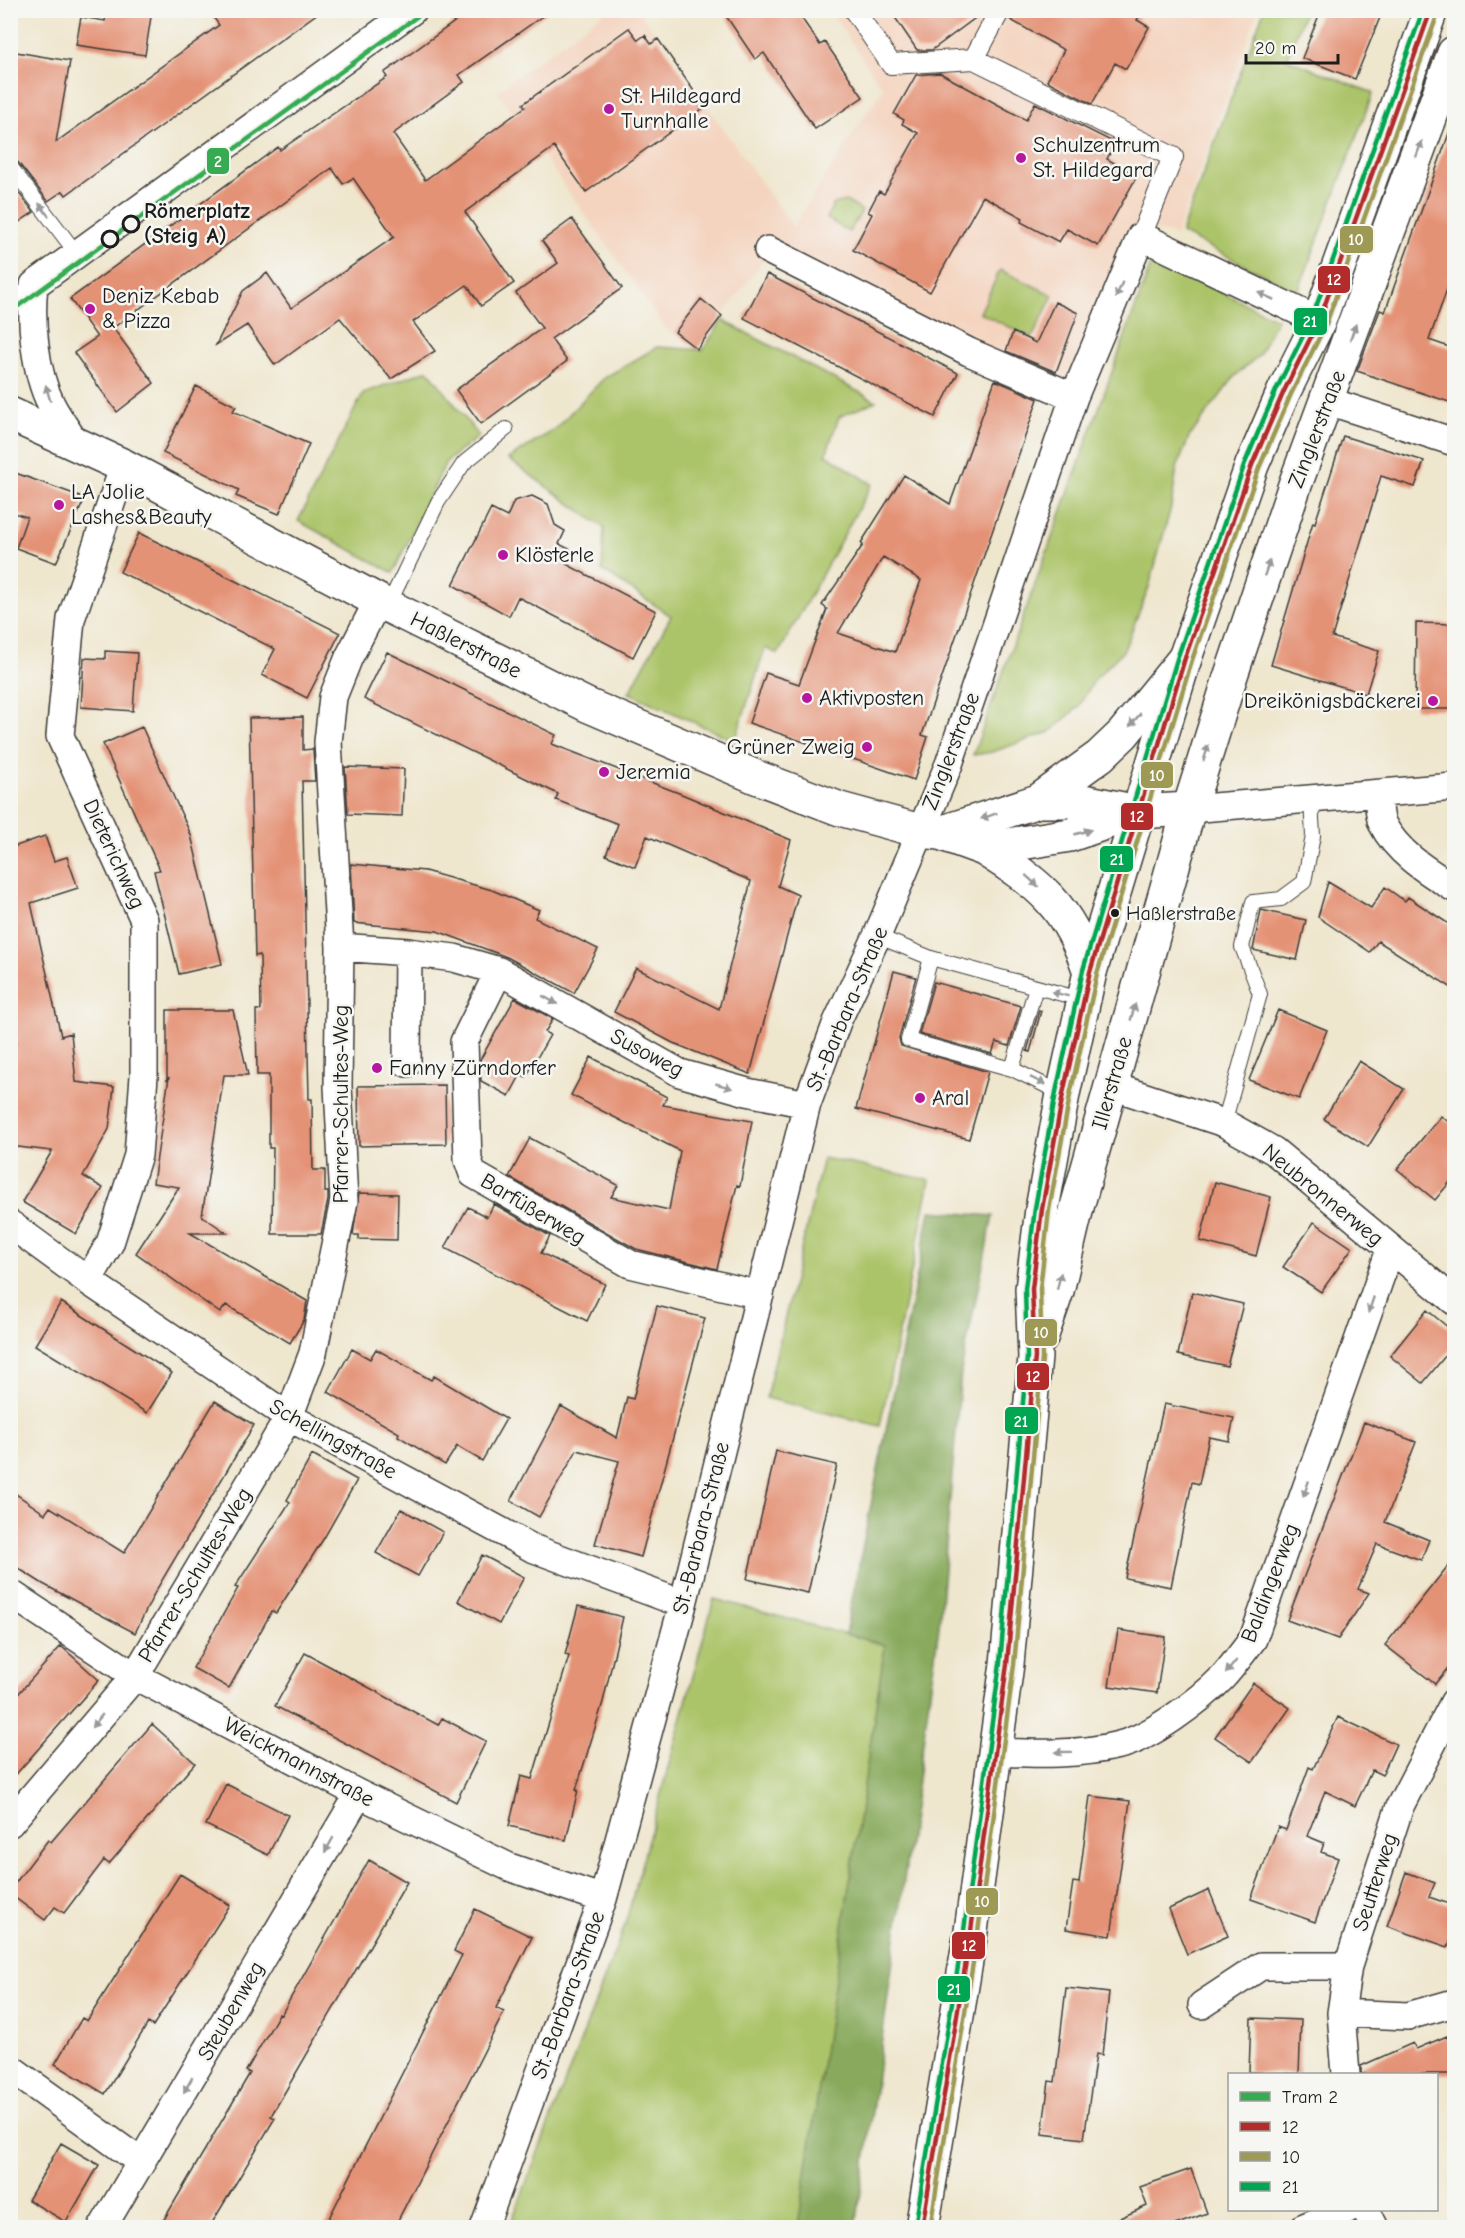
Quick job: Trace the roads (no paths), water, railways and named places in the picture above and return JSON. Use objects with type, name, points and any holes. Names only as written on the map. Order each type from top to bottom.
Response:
[{"type":"main road","name":"Zinglerstraße","points":[[1137,812],[1185,658],[1251,465],[1319,321],[1431,10]]},
{"type":"main road","name":"Zinglerstraße","points":[[1189,809],[1291,496],[1453,64]]},
{"type":"main road","name":"Haßlerstraße","points":[[10,414],[124,466],[383,603],[587,705],[756,777],[840,809],[930,832],[984,849],[1070,835],[1137,812]]},
{"type":"main road","points":[[1038,801],[1070,780],[1115,741],[1185,658]]},
{"type":"main road","name":"Haßlerstraße","points":[[930,832],[1038,801],[1083,801],[1137,812],[1189,809]]},
{"type":"main road","name":"Illerstraße","points":[[1035,1357],[1057,1291],[1077,1207],[1189,809]]},
{"type":"main road","name":"Illerstraße","points":[[922,2228],[971,1931],[1007,1664],[1035,1357],[1032,1289],[1042,1209],[1063,1094],[1087,986],[1137,812]]},
{"type":"main road","points":[[984,849],[1026,875],[1065,915],[1079,939],[1087,986]]},
{"type":"street","points":[[76,444],[50,402],[37,356],[31,314],[22,284],[77,254],[413,10]]},
{"type":"street","points":[[854,10],[891,64],[974,59],[1173,157],[1141,236],[1319,321]]},
{"type":"street","points":[[974,59],[1000,10]]},
{"type":"street","points":[[1413,55],[1453,64]]},
{"type":"street","name":"Zinglerstraße","points":[[930,832],[949,764],[1074,397],[1141,236]]},
{"type":"street","points":[[768,250],[969,352],[1074,397]]},
{"type":"street","points":[[1328,401],[1455,442]]},
{"type":"street","name":"Dieterichweg","points":[[88,1281],[110,1243],[138,1155],[144,1076],[144,920],[60,736],[71,619],[124,466]]},
{"type":"street","name":"Pfarrer-Schultes-Weg","points":[[10,1823],[135,1676],[289,1417],[313,1353],[344,1202],[338,1086],[340,947],[328,742],[333,697],[349,657],[383,603]]},
{"type":"street","name":"Haßlerstraße","points":[[1189,809],[1455,788]]},
{"type":"street","points":[[1378,795],[1382,822],[1399,847],[1420,867],[1455,888]]},
{"type":"street","name":"St.-Barbara-Straße","points":[[484,2228],[603,1899],[683,1604],[807,1104],[837,1022],[930,832]]},
{"type":"street","name":"Susoweg","points":[[340,947],[454,958],[499,971],[680,1073],[747,1092],[807,1104]]},
{"type":"street","points":[[407,1064],[408,952]]},
{"type":"street","name":"Barfüßerweg","points":[[499,971],[464,1042],[468,1160],[473,1174],[630,1264],[760,1295]]},
{"type":"street","name":"Neubronnerweg","points":[[1112,1086],[1224,1124],[1274,1151],[1390,1250],[1455,1301]]},
{"type":"street","name":"Schellingstraße","points":[[10,1224],[88,1281],[289,1417],[532,1548],[683,1604]]},
{"type":"street","name":"Baldingerweg","points":[[996,1752],[1082,1752],[1122,1745],[1168,1721],[1221,1679],[1253,1639],[1390,1250]]},
{"type":"street","name":"Weickmannstraße","points":[[10,1593],[135,1676],[359,1794],[509,1867],[603,1899]]},
{"type":"street","name":"Seutterweg","points":[[1346,2073],[1341,2013],[1348,1966],[1400,1806],[1455,1702]]},
{"type":"street","name":"Steubenweg","points":[[102,2228],[359,1794]]},
{"type":"street","points":[[1202,2005],[1261,1966],[1348,1966]]},
{"type":"street","points":[[1341,2013],[1408,2016],[1455,2003]]},
{"type":"street","points":[[10,2068],[142,2163]]},
{"type":"street","points":[[1302,2228],[1344,2211]]},
{"type":"street","points":[[1366,2211],[1375,2228]]},
{"type":"lane","points":[[10,166],[77,254]]},
{"type":"lane","points":[[10,302],[22,284]]},
{"type":"lane","points":[[383,603],[438,502],[464,464],[506,429]]},
{"type":"lane","points":[[1224,1124],[1260,994],[1242,946],[1253,902],[1281,899],[1304,882],[1313,836],[1311,801]]},
{"type":"lane","points":[[878,936],[931,958],[1036,987],[1087,986]]},
{"type":"lane","points":[[931,958],[908,1040],[1012,1069],[1063,1094]]},
{"type":"lane","points":[[1012,1069],[1036,987]]},
{"type":"tram line","name":"2","points":[[10,312],[426,10]]},
{"type":"place","name":"St. Hildegard Turnhalle","points":[[609,109]]},
{"type":"place","name":"Schulzentrum St. Hildegard","points":[[1021,158]]},
{"type":"place","name":"Römerplatz (Steig A)","points":[[131,224]]},
{"type":"place","name":"Deniz Kebab & Pizza","points":[[90,309]]},
{"type":"place","name":"LA Jolie Lashes&Beauty","points":[[59,505]]},
{"type":"place","name":"Klösterle","points":[[503,555]]},
{"type":"place","name":"Aktivposten","points":[[807,698]]},
{"type":"place","name":"Dreikönigsbäckerei","points":[[1433,701]]},
{"type":"place","name":"Grüner Zweig","points":[[867,747]]},
{"type":"place","name":"Jeremia","points":[[604,772]]},
{"type":"place","name":"Haßlerstraße","points":[[1115,913]]},
{"type":"place","name":"Fanny Zürndorfer","points":[[377,1068]]},
{"type":"place","name":"Aral","points":[[920,1098]]}]
